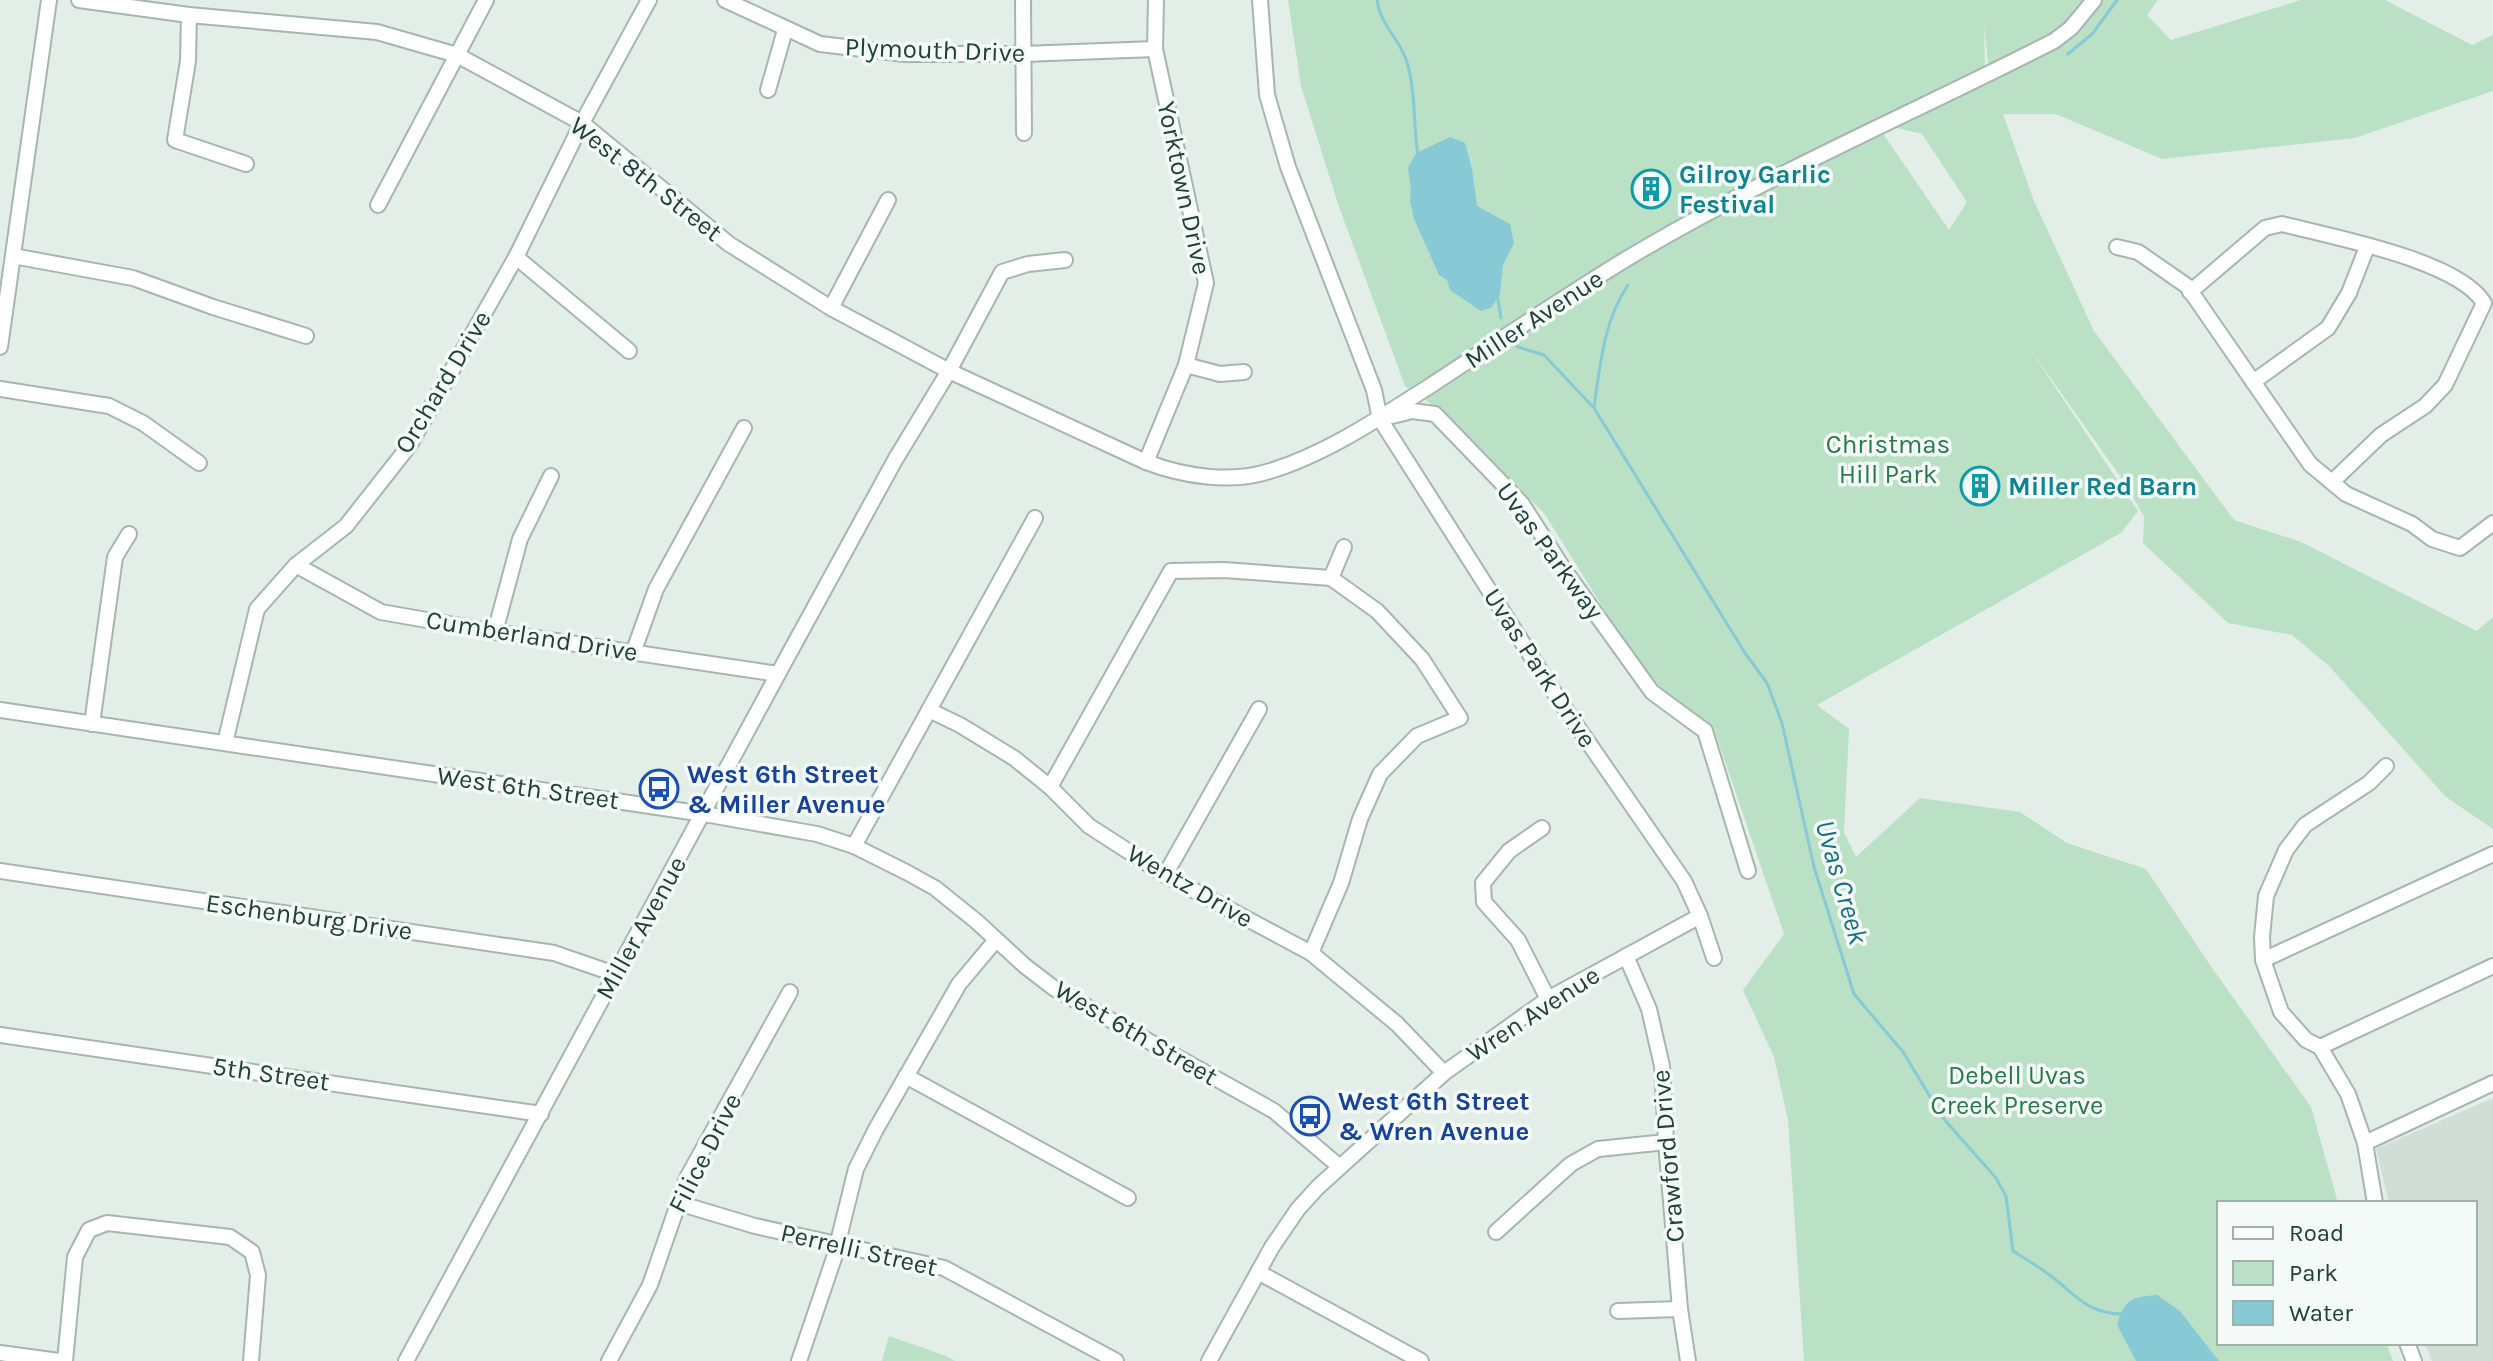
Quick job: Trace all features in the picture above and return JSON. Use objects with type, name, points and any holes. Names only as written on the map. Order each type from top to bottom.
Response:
[{"type":"street","points":[[0,347],[49,0]]},
{"type":"street","name":"West 8th Street","points":[[79,0],[189,15],[377,32],[457,55],[582,123],[729,244],[831,308]]},
{"type":"street","points":[[378,205],[486,0]]},
{"type":"street","name":"Orchard Drive","points":[[225,743],[257,609],[296,565],[346,526],[409,446],[516,257],[582,123],[649,0]]},
{"type":"street","name":"Plymouth Drive","points":[[725,0],[820,44],[905,54],[1155,49]]},
{"type":"street","points":[[1023,0],[1024,133]]},
{"type":"street","name":"Yorktown Drive","points":[[1146,462],[1186,365],[1206,283],[1155,49],[1156,0]]},
{"type":"street","points":[[1260,0],[1267,95],[1288,167],[1374,390],[1380,419]]},
{"type":"street","name":"Miller Avenue","points":[[831,308],[949,371],[1175,473],[1205,476],[1267,472],[1295,462],[1380,419],[1630,257],[1748,193],[2054,41],[2071,28],[2094,0]]},
{"type":"street","points":[[189,15],[188,61],[175,140],[246,164]]},
{"type":"street","points":[[768,90],[785,30]]},
{"type":"street","points":[[831,308],[888,200]]},
{"type":"street","points":[[2190,292],[2265,228],[2282,224],[2427,263],[2488,298],[2445,385],[2425,406],[2381,435],[2332,482]]},
{"type":"street","points":[[2117,247],[2138,252],[2187,286],[2310,464],[2346,494],[2412,524],[2432,539],[2460,548],[2493,523]]},
{"type":"street","points":[[2253,382],[2328,328],[2349,293],[2367,247]]},
{"type":"street","points":[[13,256],[133,278],[306,336]]},
{"type":"street","points":[[516,257],[629,351]]},
{"type":"street","points":[[949,371],[1002,272],[1028,264],[1065,260]]},
{"type":"street","points":[[1186,365],[1220,374],[1244,372]]},
{"type":"street","name":"Miller Avenue","points":[[406,1361],[895,460],[949,371]]},
{"type":"street","points":[[0,389],[109,406],[143,423],[199,463]]},
{"type":"street","name":"Uvas Parkway","points":[[1380,419],[1412,411],[1435,414],[1522,504],[1565,571],[1652,692],[1705,731],[1748,871]]},
{"type":"street","name":"Uvas Park Drive","points":[[1380,419],[1559,700],[1684,881],[1714,958]]},
{"type":"street","points":[[633,653],[656,589],[744,428]]},
{"type":"street","points":[[495,632],[520,539],[551,476]]},
{"type":"street","points":[[854,846],[1035,518]]},
{"type":"street","points":[[92,724],[115,557],[129,534]]},
{"type":"street","points":[[1331,578],[1344,547]]},
{"type":"street","name":"Cumberland Drive","points":[[296,565],[381,612],[778,674]]},
{"type":"street","points":[[1050,787],[1171,571],[1224,570],[1331,578],[1377,611],[1422,659],[1460,718],[1417,736],[1380,774],[1360,819],[1341,883],[1311,953]]},
{"type":"street","points":[[1165,875],[1259,709]]},
{"type":"street","name":"West 6th Street","points":[[0,710],[704,814],[817,834],[854,846],[935,888],[1055,989],[1274,1111],[1340,1167]]},
{"type":"street","name":"Wentz Drive","points":[[929,710],[1014,758],[1050,787],[1089,826],[1165,875],[1311,953],[1397,1024],[1444,1073]]},
{"type":"street","points":[[2375,1201],[2365,1143],[2348,1094],[2320,1047],[2306,1040],[2281,1012],[2263,960],[2262,937],[2266,896],[2286,850],[2305,825],[2369,783],[2386,766]]},
{"type":"street","points":[[1542,828],[1509,851],[1483,883],[1484,902],[1518,940],[1548,999]]},
{"type":"street","points":[[2263,960],[2493,854]]},
{"type":"street","name":"Eschenburg Drive","points":[[0,871],[554,953],[615,974]]},
{"type":"street","name":"Wren Avenue","points":[[1209,1361],[1282,1231],[1298,1209],[1340,1167],[1444,1073],[1548,999],[1700,916]]},
{"type":"street","points":[[799,1361],[837,1244],[856,1169],[966,973],[996,940]]},
{"type":"street","name":"Crawford Drive","points":[[1626,956],[1649,1009],[1662,1066],[1680,1309],[1688,1361]]},
{"type":"street","points":[[2320,1047],[2493,966]]},
{"type":"street","name":"Filice Drive","points":[[609,1361],[650,1285],[687,1178],[790,992]]},
{"type":"street","name":"5th Street","points":[[0,1035],[541,1114]]},
{"type":"street","points":[[906,1076],[1128,1198]]},
{"type":"street","points":[[2365,1143],[2493,1083]]},
{"type":"street","points":[[1496,1232],[1571,1164],[1598,1149],[1666,1142]]},
{"type":"street","name":"Perrelli Street","points":[[678,1203],[722,1218],[944,1268],[1116,1361]]},
{"type":"street","points":[[0,1353],[62,1361],[75,1257],[89,1230],[107,1223],[230,1237],[252,1252],[258,1275],[251,1361]]},
{"type":"street","points":[[1258,1272],[1421,1361]]},
{"type":"street","points":[[1618,1311],[1680,1309]]},
{"type":"shaded area","points":[[2493,1098],[2493,1361],[2432,1361],[2426,1345],[2477,1345],[2477,1201],[2389,1201],[2376,1149]]},
{"type":"green space","points":[[1288,0],[2158,0],[2147,15],[2171,40],[2301,0],[2385,0],[2472,45],[2493,35],[2493,91],[2355,138],[2162,159],[2056,114],[2003,114],[2034,201],[2094,331],[2234,520],[2301,542],[2477,631],[2493,617],[2493,829],[2446,797],[2329,666],[2292,635],[2228,623],[2143,543],[2144,516],[2120,476],[2027,345],[2138,511],[2121,533],[1817,705],[1849,729],[1844,832],[1856,857],[1920,798],[2020,812],[2067,843],[2146,869],[2311,1107],[2337,1201],[2217,1201],[2217,1345],[2387,1345],[2393,1361],[1804,1361],[1788,1120],[1774,1057],[1743,990],[1784,934],[1714,729],[1672,699],[1637,662],[1544,513],[1437,408],[1405,386],[1338,204],[1301,86]],"holes":[[[1984,24],[1990,83],[1894,127],[1922,134],[1967,202],[1949,230],[1873,119],[1985,70]]]},
{"type":"green space","points":[[889,1336],[946,1356],[955,1361],[882,1361]]},
{"type":"water","points":[[1450,137],[1465,143],[1477,206],[1510,224],[1514,243],[1503,265],[1500,294],[1491,308],[1481,311],[1450,290],[1447,280],[1439,275],[1414,219],[1410,200],[1408,168],[1416,153]]},
{"type":"water","points":[[2157,1295],[2180,1311],[2219,1361],[2136,1361],[2117,1325],[2130,1301]]},
{"type":"waterway","name":"Uvas Creek","points":[[1377,0],[1382,17],[1407,62],[1418,156]]},
{"type":"waterway","points":[[2068,54],[2093,33],[2117,0]]},
{"type":"waterway","points":[[1594,407],[1608,328],[1628,285]]},
{"type":"waterway","name":"Uvas Creek","points":[[1497,294],[1501,318]]},
{"type":"waterway","name":"Uvas Creek","points":[[1513,341],[1518,347],[1544,355],[1594,408],[1745,653],[1767,683],[1782,723],[1814,867],[1854,994],[1903,1052],[1943,1118],[1996,1178],[2006,1196],[2013,1251],[2091,1307],[2122,1314]]},
{"type":"place","name":"Gilroy Garlic Festival","points":[[1651,189]]},
{"type":"place","name":"Miller Red Barn","points":[[1980,486]]},
{"type":"place","name":"West 6th Street & Miller Avenue","points":[[659,789]]},
{"type":"place","name":"West 6th Street & Wren Avenue","points":[[1310,1116]]},
{"type":"park label","name":"Christmas Hill Park","points":[[1888,459]]},
{"type":"park label","name":"Debell Uvas Creek Preserve","points":[[2017,1090]]}]
